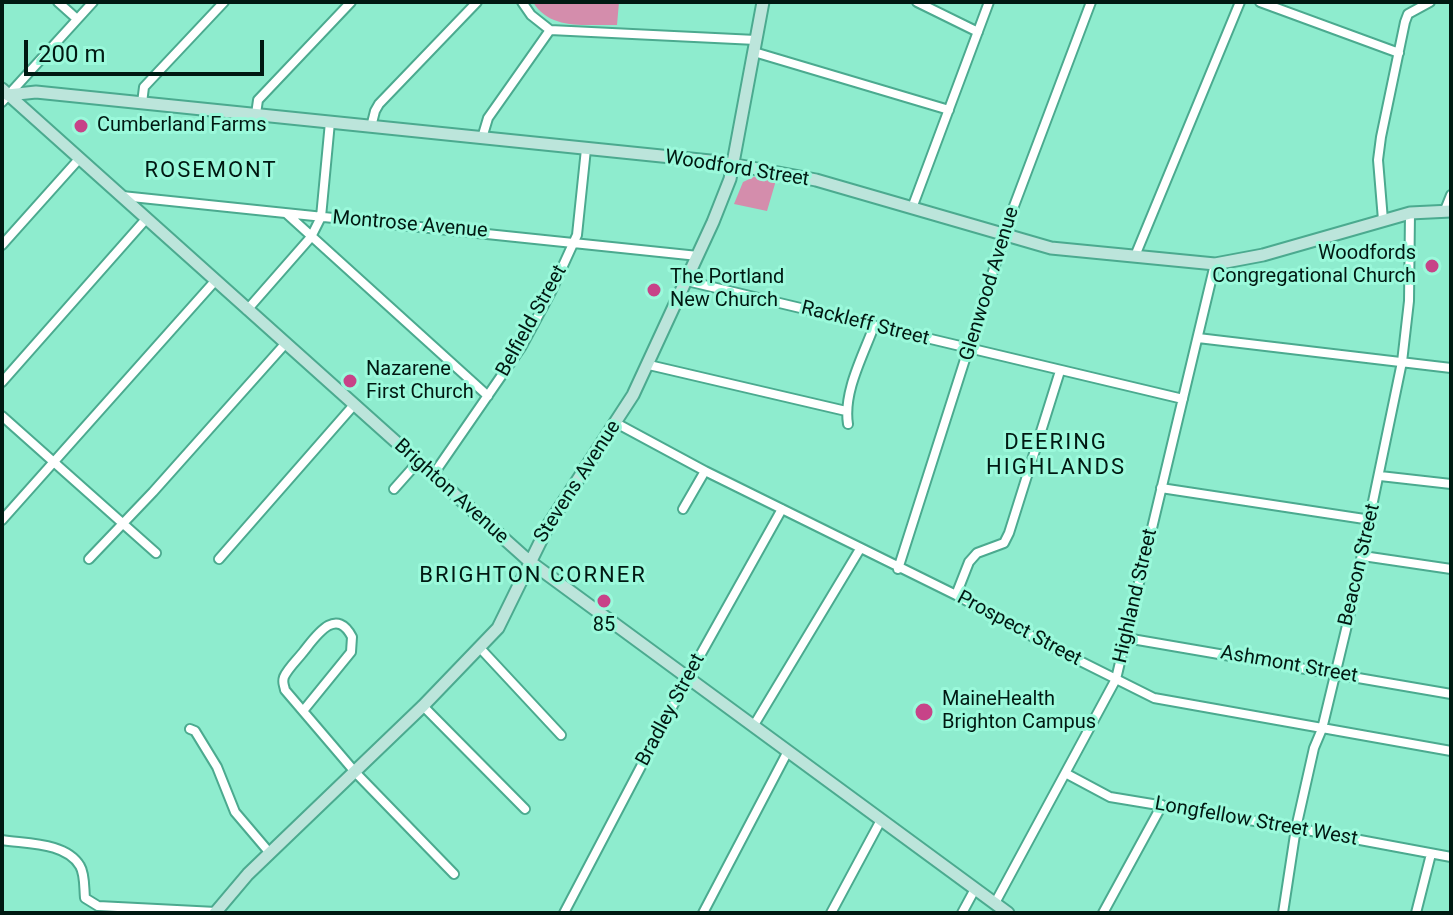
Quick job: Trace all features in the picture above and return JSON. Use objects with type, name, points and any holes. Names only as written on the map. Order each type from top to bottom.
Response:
[{"type":"main road","name":"Stevens Avenue","points":[[216,912],[269,852],[423,706],[498,628],[549,524],[616,423],[649,365],[724,196],[733,164],[763,2]]},
{"type":"main road","name":"Woodford Street","points":[[4,95],[36,92],[733,164],[816,180],[1051,248],[1215,264],[1263,255],[1410,213],[1448,210]]},
{"type":"main road","name":"Brighton Avenue","points":[[4,95],[529,561],[1008,913]]},
{"type":"street","points":[[58,2],[77,19]]},
{"type":"street","points":[[4,95],[93,2]]},
{"type":"street","points":[[142,103],[144,87],[224,2]]},
{"type":"street","points":[[256,114],[258,100],[351,2]]},
{"type":"street","points":[[371,127],[379,104],[477,2]]},
{"type":"street","points":[[522,2],[531,15],[550,30],[755,46],[949,110]]},
{"type":"street","points":[[917,2],[978,32]]},
{"type":"street","points":[[912,208],[989,2]]},
{"type":"street","name":"Glenwood Avenue","points":[[898,569],[1005,235],[1091,2]]},
{"type":"street","points":[[1135,256],[1240,2]]},
{"type":"street","points":[[1260,2],[1399,53]]},
{"type":"street","points":[[1383,220],[1378,160],[1399,53],[1408,14],[1430,2]]},
{"type":"street","points":[[482,138],[488,118],[550,30]]},
{"type":"street","points":[[247,310],[311,237],[321,217],[330,122]]},
{"type":"street","name":"Belfield Street","points":[[433,475],[529,334],[575,241],[586,149]]},
{"type":"street","points":[[2,245],[79,159]]},
{"type":"street","points":[[1448,210],[1451,195]]},
{"type":"street","name":"Montrose Avenue","points":[[120,196],[698,256]]},
{"type":"street","name":"Beacon Street","points":[[1283,913],[1296,828],[1363,556],[1402,362],[1410,295],[1410,213]]},
{"type":"street","points":[[286,214],[488,396]]},
{"type":"street","points":[[2,382],[146,219]]},
{"type":"street","name":"Highland Street","points":[[995,903],[1116,679],[1215,264]]},
{"type":"street","points":[[2,520],[215,281]]},
{"type":"street","name":"Rackleff Street","points":[[687,281],[1183,399]]},
{"type":"street","points":[[848,424],[846,411],[874,326]]},
{"type":"street","points":[[1198,338],[1451,368]]},
{"type":"street","points":[[89,559],[124,525],[285,344]]},
{"type":"street","points":[[649,365],[846,411]]},
{"type":"street","points":[[956,595],[969,562],[977,553],[1004,543],[1009,533],[1060,371]]},
{"type":"street","points":[[219,559],[353,406]]},
{"type":"street","points":[[2,416],[156,553]]},
{"type":"street","name":"Prospect Street","points":[[616,423],[898,569],[956,595],[1164,701],[1451,751]]},
{"type":"street","points":[[394,489],[418,462]]},
{"type":"street","points":[[683,509],[705,471]]},
{"type":"street","points":[[1380,476],[1451,484]]},
{"type":"street","points":[[1161,488],[1371,520]]},
{"type":"street","name":"Bradley Street","points":[[564,913],[688,677],[782,509]]},
{"type":"street","points":[[754,725],[860,549]]},
{"type":"street","points":[[1363,556],[1451,569]]},
{"type":"street","points":[[303,711],[351,652],[352,637],[342,625],[333,624],[321,629],[285,675],[285,690],[355,772],[454,874]]},
{"type":"street","name":"Ashmont Street","points":[[1126,638],[1451,694]]},
{"type":"street","points":[[480,648],[561,735]]},
{"type":"street","points":[[423,706],[525,809]]},
{"type":"street","points":[[190,729],[195,731],[217,767],[235,812],[269,852]]},
{"type":"street","points":[[703,913],[788,751]]},
{"type":"street","name":"Longfellow Street West","points":[[1067,774],[1110,797],[1451,857]]},
{"type":"street","points":[[1103,913],[1162,805]]},
{"type":"street","points":[[831,913],[881,820]]},
{"type":"street","points":[[2,840],[44,847],[71,856],[82,868],[85,898],[98,906],[216,912]]},
{"type":"street","points":[[1414,912],[1431,854]]},
{"type":"street","points":[[962,913],[975,889]]},
{"type":"shaded area","points":[[533,2],[619,2],[617,25],[559,22],[549,18]]},
{"type":"shaded area","points":[[758,175],[777,177],[767,211],[734,204],[743,182]]},
{"type":"place","name":"Cumberland Farms","points":[[81,126]]},
{"type":"place","name":"Woodfords Congregational Church","points":[[1432,266]]},
{"type":"place","name":"The Portland New Church","points":[[654,290]]},
{"type":"place","name":"Nazarene First Church","points":[[350,381]]},
{"type":"place","name":"85","points":[[604,601]]},
{"type":"place","name":"MaineHealth Brighton Campus","points":[[924,712]]},
{"type":"district","name":"ROSEMONT","points":[[211,171]]},
{"type":"district","name":"DEERING HIGHLANDS","points":[[1056,456]]},
{"type":"district","name":"BRIGHTON CORNER","points":[[533,576]]}]
